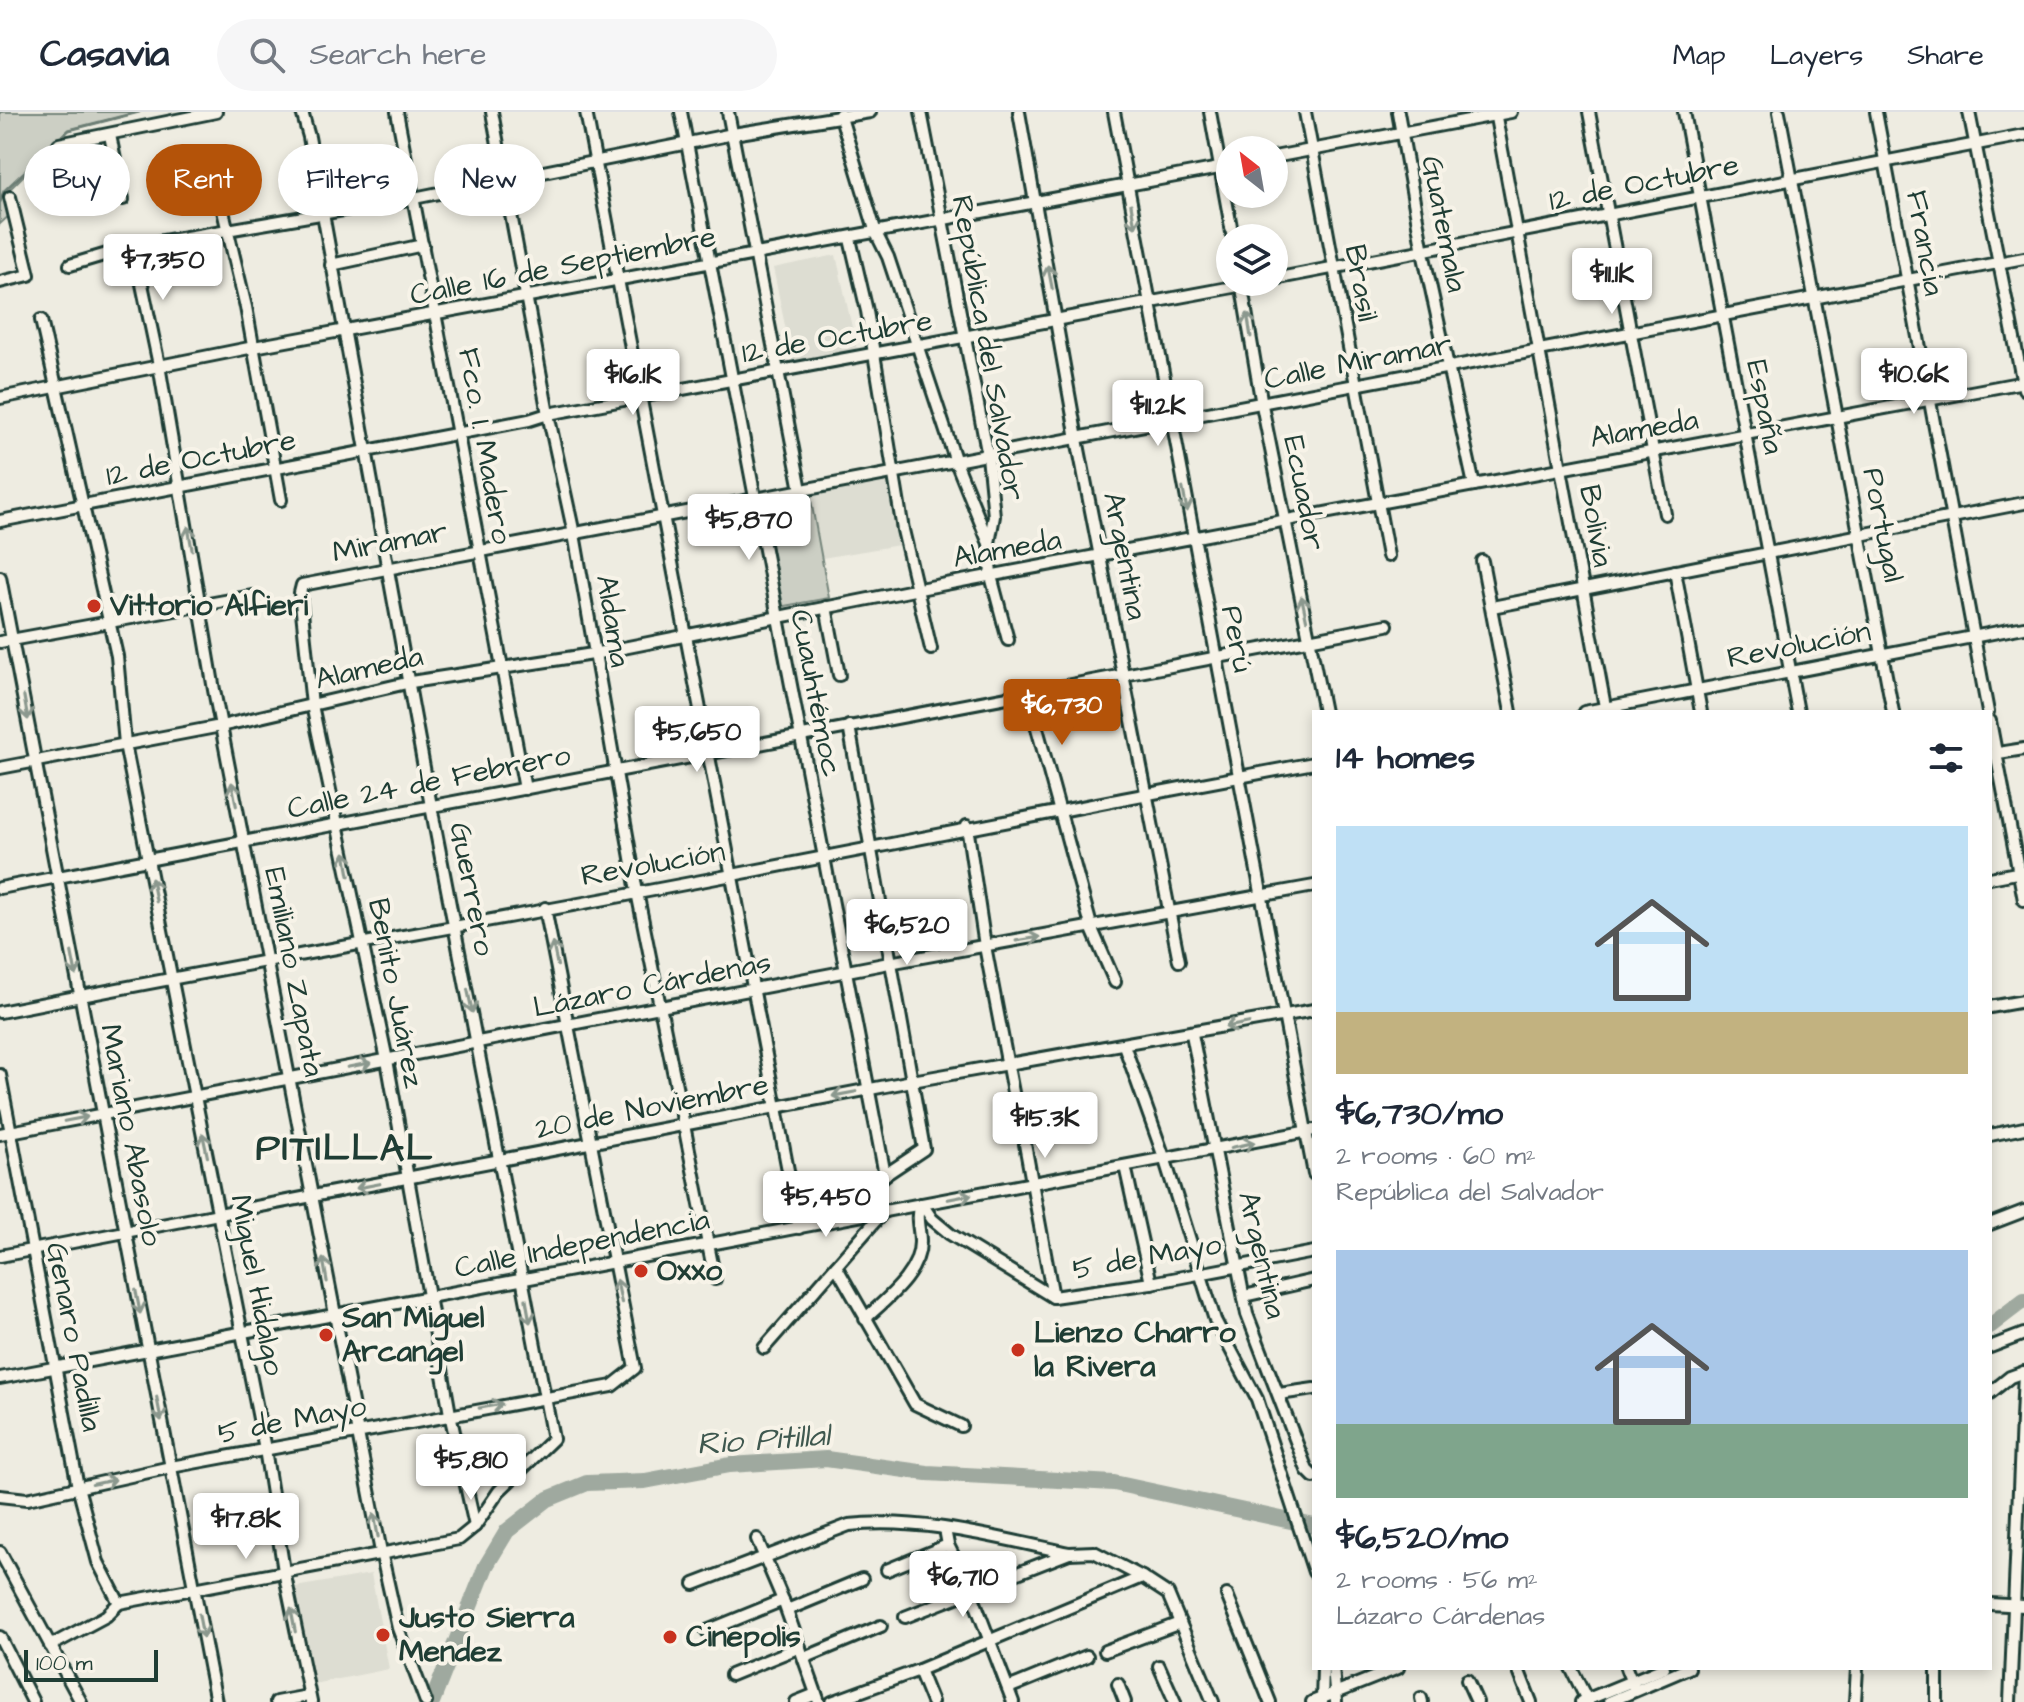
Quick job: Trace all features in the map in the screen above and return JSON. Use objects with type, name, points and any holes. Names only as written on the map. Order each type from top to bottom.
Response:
[{"type":"street","points":[[59,144],[216,112]]},
{"type":"street","name":"Guerrero","points":[[302,112],[309,144]]},
{"type":"street","name":"Fco. I. Madero","points":[[397,112],[403,144]]},
{"type":"street","name":"Aldama","points":[[492,112],[499,144]]},
{"type":"street","points":[[586,112],[729,875],[755,991],[774,1108],[799,1228]]},
{"type":"street","name":"Cuauhtémoc","points":[[681,112],[798,737],[825,854],[885,1175]]},
{"type":"street","points":[[728,112],[801,490]]},
{"type":"street","points":[[545,172],[733,134],[870,112]]},
{"type":"street","name":"República del Salvador","points":[[921,112],[988,456],[994,516],[989,543],[991,576],[1008,640]]},
{"type":"street","name":"Argentina","points":[[1019,112],[1059,322],[1077,439],[1179,961]]},
{"type":"street","name":"Perú","points":[[1114,112],[1170,421],[1312,1152]]},
{"type":"street","points":[[1210,112],[1217,136]]},
{"type":"street","name":"Brasil","points":[[1305,112],[1388,556]]},
{"type":"street","name":"Guatemala","points":[[1398,112],[1423,252],[1474,485]]},
{"type":"street","points":[[1288,154],[1511,112]]},
{"type":"street","points":[[1589,112],[1665,514]]},
{"type":"street","name":"España","points":[[1684,112],[1798,710]]},
{"type":"street","name":"Portugal","points":[[1779,112],[1893,710]]},
{"type":"street","name":"Francia","points":[[1876,112],[1988,710]]},
{"type":"street","points":[[1969,112],[2024,384]]},
{"type":"street","name":"Bolivia","points":[[1495,114],[1606,710]]},
{"type":"street","points":[[840,115],[876,233],[888,257],[956,462],[989,543]]},
{"type":"street","points":[[110,135],[112,144]]},
{"type":"street","name":"12 de Octubre","points":[[1288,276],[2024,135]]},
{"type":"street","name":"Calle 16 de Septiembre","points":[[0,398],[53,385],[436,315],[618,278],[850,239],[1216,169]]},
{"type":"street","points":[[0,282],[29,275],[10,197]]},
{"type":"street","points":[[224,216],[254,347],[281,500]]},
{"type":"street","points":[[70,265],[134,246],[312,216]]},
{"type":"street","name":"Guerrero","points":[[323,216],[411,682],[431,806],[553,1439],[499,1491],[475,1526]]},
{"type":"street","name":"Fco. I. Madero","points":[[417,216],[525,789]]},
{"type":"street","name":"Aldama","points":[[512,216],[548,414],[574,534],[637,892],[715,1279]]},
{"type":"street","points":[[850,239],[895,471],[903,530],[931,649]]},
{"type":"street","points":[[331,265],[423,245]]},
{"type":"street","name":"Emiliano Zapata","points":[[134,246],[159,365],[221,726],[291,1079],[333,1316],[398,1628],[426,1702]]},
{"type":"street","name":"Calle Miramar","points":[[606,527],[1450,370],[2024,258]]},
{"type":"street","name":"12 de Octubre","points":[[0,521],[181,489],[458,431],[1059,322],[1216,290]]},
{"type":"street","name":"Ecuador","points":[[1244,296],[1262,405],[1324,710]]},
{"type":"street","name":"Miguel Hidalgo","points":[[41,320],[53,385],[117,656],[125,744],[265,1449],[284,1571],[310,1699]]},
{"type":"street","name":"Alameda","points":[[0,768],[221,726],[411,682],[593,654],[919,589],[2024,384]]},
{"type":"street","points":[[1492,607],[2024,503]]},
{"type":"street","name":"Miramar","points":[[312,705],[300,589],[310,582],[606,527]]},
{"type":"street","points":[[1482,561],[1511,710]]},
{"type":"street","points":[[1675,571],[1701,710]]},
{"type":"street","name":"Mariano Abasolo","points":[[0,577],[216,1702]]},
{"type":"street","points":[[0,642],[252,596]]},
{"type":"street","points":[[826,607],[839,675]]},
{"type":"street","name":"Calle 24 de Febrero","points":[[0,888],[1387,625]]},
{"type":"street","name":"Revolución","points":[[1606,710],[1790,670],[2024,627]]},
{"type":"street","points":[[1028,695],[1092,929],[1115,982]]},
{"type":"street","name":"Benito Juárez","points":[[312,705],[387,1060],[450,1414],[475,1526]]},
{"type":"street","points":[[841,1217],[885,1175],[924,1149],[849,726]]},
{"type":"street","points":[[2024,749],[1993,754],[2021,872],[2024,900]]},
{"type":"street","name":"Revolución","points":[[0,1012],[361,941],[729,875],[967,826],[1312,763]]},
{"type":"street","points":[[967,826],[985,946],[1015,1103]]},
{"type":"street","points":[[1992,878],[2021,872]]},
{"type":"street","name":"Lázaro Cárdenas","points":[[5,1133],[889,963],[1092,929],[1312,886]]},
{"type":"street","points":[[545,908],[570,1024],[614,1263]]},
{"type":"street","points":[[1992,1007],[2024,1001]]},
{"type":"street","name":"20 de Noviembre","points":[[0,1256],[685,1127],[869,1089],[1312,1010]]},
{"type":"street","name":"Argentina","points":[[1192,1034],[1247,1314],[1307,1470],[1312,1475]]},
{"type":"street","points":[[1124,1045],[1165,1160],[1215,1320],[1257,1399],[1312,1564]]},
{"type":"street","name":"Genaro Padilla","points":[[0,1075],[5,1133],[33,1250],[78,1487],[98,1562],[119,1603]]},
{"type":"street","points":[[1992,1135],[2024,1128]]},
{"type":"street","name":"Calle Independencia","points":[[0,1378],[1310,1131]]},
{"type":"street","points":[[1025,1144],[1053,1297]]},
{"type":"street","points":[[1125,1166],[1151,1283]]},
{"type":"street","points":[[865,1319],[893,1293],[914,1265],[920,1244],[917,1221],[921,1204]]},
{"type":"street","name":"5 de Mayo","points":[[921,1204],[932,1219],[950,1234],[1053,1297],[1151,1283],[1312,1252]]},
{"type":"street","points":[[764,1348],[885,1210]]},
{"type":"street","points":[[1992,1223],[2024,1211]]},
{"type":"street","name":"5 de Mayo","points":[[0,1496],[27,1499],[171,1467],[612,1386],[635,1368],[614,1263]]},
{"type":"street","points":[[836,1266],[915,1404],[961,1426]]},
{"type":"street","points":[[1244,1296],[1312,1280]]},
{"type":"street","points":[[1992,1346],[2024,1334]]},
{"type":"street","points":[[1992,1391],[2010,1377],[2024,1372],[2019,1606],[2010,1702]]},
{"type":"street","points":[[1279,1394],[1312,1389]]},
{"type":"street","points":[[694,1584],[849,1525],[869,1523],[945,1529],[1069,1553],[1094,1552],[1168,1594],[1213,1702]]},
{"type":"street","points":[[50,1646],[106,1616],[119,1603],[459,1539],[475,1526]]},
{"type":"street","points":[[945,1529],[948,1545],[970,1589],[1013,1702]]},
{"type":"street","points":[[757,1539],[785,1605],[817,1698],[796,1702]]},
{"type":"street","points":[[887,1570],[948,1545]]},
{"type":"street","points":[[0,1552],[81,1702]]},
{"type":"street","points":[[905,1617],[970,1589],[1069,1553]]},
{"type":"street","points":[[832,1702],[919,1670],[1142,1577]]},
{"type":"street","points":[[707,1631],[862,1579]]},
{"type":"street","points":[[1227,1595],[1270,1702]]},
{"type":"street","points":[[1992,1604],[2019,1606]]},
{"type":"street","points":[[1105,1651],[1180,1623]]},
{"type":"street","points":[[731,1675],[881,1626]]},
{"type":"street","points":[[0,1637],[33,1702]]},
{"type":"street","points":[[1008,1688],[1087,1656]]},
{"type":"street","points":[[1159,1666],[1175,1702]]},
{"type":"street","points":[[919,1670],[932,1702]]},
{"type":"street","points":[[1323,1670],[1318,1701],[1335,1698],[1394,1670]]},
{"type":"street","points":[[1333,1670],[1335,1698]]},
{"type":"street","points":[[1518,1670],[1531,1702]]},
{"type":"street","points":[[1572,1670],[1585,1701],[1682,1670]]},
{"type":"street","points":[[1627,1670],[1633,1686]]},
{"type":"street","points":[[1609,1702],[1661,1670]]},
{"type":"street","points":[[1937,1670],[1937,1702]]},
{"type":"street","points":[[1855,1671],[1855,1702]]},
{"type":"street","points":[[1467,1680],[1477,1702]]},
{"type":"street","points":[[1118,1684],[1125,1702]]},
{"type":"street","points":[[276,1702],[310,1699]]},
{"type":"shaded area","points":[[0,112],[139,112],[69,130],[55,144],[24,144],[24,175],[7,192],[11,214],[0,224]]},
{"type":"shaded area","points":[[836,255],[857,350],[793,364],[773,268]]},
{"type":"shaded area","points":[[888,481],[899,545],[822,558],[810,495]]},
{"type":"shaded area","points":[[810,495],[829,598],[779,607],[761,503]]},
{"type":"shaded area","points":[[371,1574],[389,1669],[314,1684],[295,1587]]},
{"type":"waterway","points":[[0,202],[4,191],[69,130],[139,112]]},
{"type":"waterway","name":"Rio Pitillal","points":[[1992,1324],[2024,1300]]},
{"type":"waterway","name":"Rio Pitillal","points":[[432,1702],[486,1566],[507,1531],[548,1499],[587,1483],[645,1481],[730,1465],[826,1459],[927,1473],[1114,1483],[1312,1526]]},
{"type":"place","name":"Vittorio Alfieri","points":[[94,606]]},
{"type":"place","name":"Oxxo","points":[[641,1271]]},
{"type":"place","name":"San Miguel Arcangel","points":[[326,1335]]},
{"type":"place","name":"Lienzo Charro la Rivera","points":[[1018,1350]]},
{"type":"place","name":"Justo Sierra Mendez","points":[[383,1635]]},
{"type":"place","name":"Cinepolis","points":[[670,1637]]},
{"type":"district","name":"PITILLAL","points":[[345,1149]]}]
